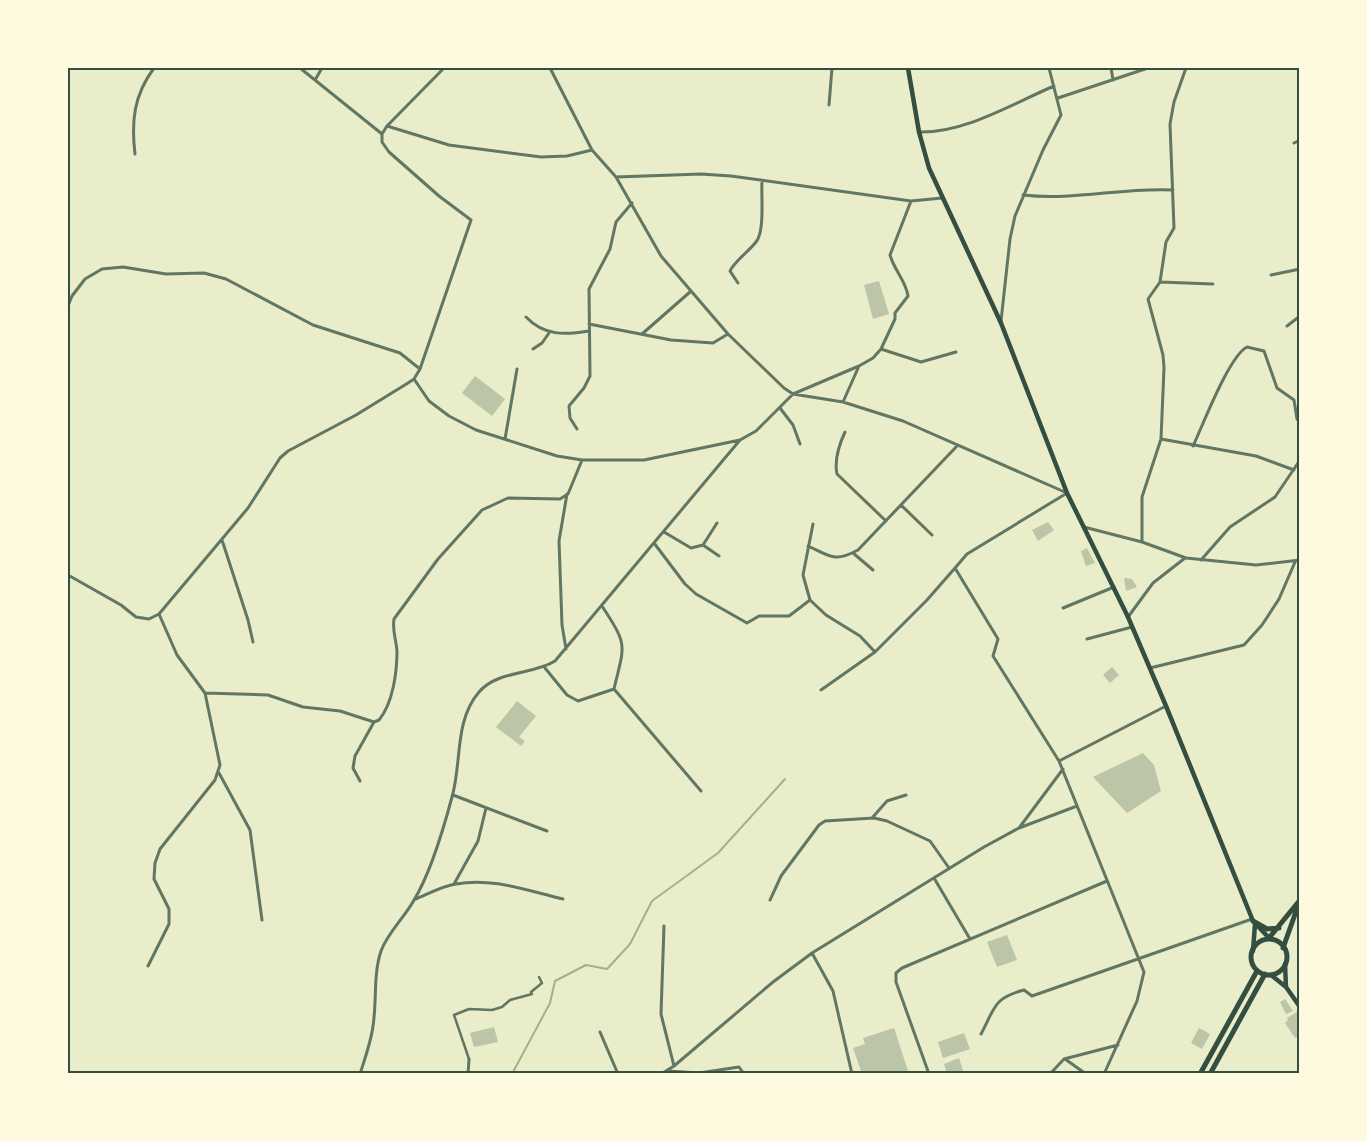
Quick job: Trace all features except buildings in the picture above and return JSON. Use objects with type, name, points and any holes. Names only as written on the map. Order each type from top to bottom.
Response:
[{"type":"main road","points":[[908,68],[919,132],[929,168],[942,198],[968,247],[1001,323],[1067,493],[1132,626],[1253,921],[1269,938],[1279,943],[1286,953],[1286,987]]},
{"type":"main road","points":[[1253,952],[1260,942],[1269,938],[1279,928],[1300,901]]},
{"type":"main road","points":[[1283,948],[1300,901]]},
{"type":"main road","points":[[1253,921],[1267,929],[1279,928]]},
{"type":"main road","points":[[1253,921],[1253,952],[1251,961],[1257,971],[1268,975],[1286,987],[1300,1007]]},
{"type":"main road","points":[[1210,1074],[1268,975],[1278,972],[1285,964]]},
{"type":"main road","points":[[1200,1074],[1257,971]]},
{"type":"street","points":[[135,154],[132,128],[134,104],[146,79],[154,68]]},
{"type":"street","points":[[300,68],[382,134]]},
{"type":"street","points":[[315,80],[322,68]]},
{"type":"street","points":[[68,575],[121,605],[136,617],[149,619],[159,614],[248,508],[280,458],[356,415],[414,379],[420,368],[471,220],[439,196],[400,162],[382,142],[382,134],[387,126],[444,68]]},
{"type":"street","points":[[553,68],[592,150],[616,177],[661,256],[728,334],[793,394],[843,402],[903,421],[1067,493]]},
{"type":"street","points":[[829,105],[832,68]]},
{"type":"street","points":[[1001,323],[1010,239],[1015,216],[1043,150],[1059,121],[1061,110],[1049,68]]},
{"type":"street","points":[[1111,68],[1113,80]]},
{"type":"street","points":[[1058,98],[1148,68]]},
{"type":"street","points":[[1142,542],[1142,497],[1161,439],[1163,355],[1148,299],[1160,282],[1166,242],[1174,228],[1170,124],[1174,102],[1186,68]]},
{"type":"street","points":[[919,132],[934,132],[973,121],[1054,86]]},
{"type":"street","points":[[387,126],[449,145],[541,157],[567,156],[592,150]]},
{"type":"street","points":[[1294,143],[1300,140]]},
{"type":"street","points":[[616,177],[701,174],[731,176],[912,201],[942,198]]},
{"type":"street","points":[[738,283],[730,271],[731,268],[740,261],[761,234],[762,181]]},
{"type":"street","points":[[1023,195],[1045,198],[1088,196],[1144,188],[1174,190]]},
{"type":"street","points":[[414,379],[429,401],[449,416],[476,430],[534,450],[582,460],[644,460],[740,440],[756,431],[793,394],[859,366],[873,358],[881,349],[895,313],[908,296],[908,290],[890,255],[912,201]]},
{"type":"street","points":[[577,429],[570,418],[569,406],[584,388],[590,376],[588,300],[591,281],[610,249],[616,222],[632,203]]},
{"type":"street","points":[[68,306],[72,296],[85,279],[102,270],[123,267],[166,274],[204,273],[226,279],[313,325],[400,353],[420,368]]},
{"type":"street","points":[[1271,275],[1300,269]]},
{"type":"street","points":[[1160,282],[1213,284]]},
{"type":"street","points":[[642,334],[690,292]]},
{"type":"street","points":[[1287,326],[1300,316]]},
{"type":"street","points":[[526,317],[536,327],[549,333],[589,332]]},
{"type":"street","points":[[589,324],[672,340],[714,343],[728,334]]},
{"type":"street","points":[[533,349],[542,343],[549,333]]},
{"type":"street","points":[[1193,446],[1224,379],[1241,351],[1248,346],[1264,351],[1277,388],[1294,400],[1297,419],[1300,422]]},
{"type":"street","points":[[881,349],[921,362],[956,352]]},
{"type":"street","points":[[843,402],[859,366]]},
{"type":"street","points":[[505,439],[517,369]]},
{"type":"street","points":[[780,408],[793,426],[800,444]]},
{"type":"street","points":[[846,432],[838,454],[835,467],[836,474],[886,522]]},
{"type":"street","points":[[1161,439],[1193,446],[1222,448],[1256,456],[1294,470]]},
{"type":"street","points":[[360,1074],[373,1026],[376,979],[382,950],[415,899],[437,844],[453,795],[463,727],[469,706],[480,690],[495,681],[520,672],[544,668],[555,661],[740,440]]},
{"type":"street","points":[[808,546],[830,556],[843,558],[853,553],[886,522],[957,446]]},
{"type":"street","points":[[566,649],[562,625],[559,541],[568,494],[582,460]]},
{"type":"street","points":[[1201,560],[1230,527],[1274,497],[1300,460]]},
{"type":"street","points":[[821,690],[875,652],[927,600],[967,554],[1067,493]]},
{"type":"street","points":[[360,781],[353,768],[355,756],[374,722],[383,715],[392,690],[397,652],[392,628],[394,619],[438,559],[482,510],[508,498],[560,499],[568,494]]},
{"type":"street","points":[[901,505],[932,535]]},
{"type":"street","points":[[664,532],[691,548],[703,545],[717,523]]},
{"type":"street","points":[[813,524],[803,575],[810,600],[826,615],[860,636],[875,652]]},
{"type":"street","points":[[1084,527],[1142,542],[1186,558],[1256,566],[1300,560]]},
{"type":"street","points":[[222,540],[253,642]]},
{"type":"street","points":[[654,543],[685,584],[696,594],[747,623],[759,616],[789,616],[810,600]]},
{"type":"street","points":[[703,545],[719,556]]},
{"type":"street","points":[[853,553],[873,570]]},
{"type":"street","points":[[1128,617],[1153,583],[1186,558]]},
{"type":"street","points":[[1150,668],[1244,645],[1253,637],[1279,599],[1295,562]]},
{"type":"street","points":[[955,568],[998,639],[993,656],[1059,761],[1144,972],[1143,982],[1118,1045],[1104,1074]]},
{"type":"street","points":[[1063,608],[1114,588]]},
{"type":"street","points":[[602,606],[624,644],[614,689]]},
{"type":"street","points":[[159,614],[177,655],[205,693],[214,729],[220,772],[250,830],[262,920]]},
{"type":"street","points":[[1087,638],[1132,626]]},
{"type":"street","points":[[544,668],[572,699],[584,700],[614,689]]},
{"type":"street","points":[[614,689],[701,791]]},
{"type":"street","points":[[205,693],[268,695],[303,707],[340,711],[374,722]]},
{"type":"street","points":[[1059,761],[1166,706]]},
{"type":"street","points":[[1019,828],[1062,769]]},
{"type":"street","points":[[148,966],[169,924],[169,909],[154,879],[157,856],[160,849],[220,772]]},
{"type":"street","points":[[453,795],[547,831]]},
{"type":"street","points":[[871,818],[887,801],[906,795]]},
{"type":"street","points":[[662,1074],[668,1071],[773,982],[812,953],[949,868],[1019,828],[1078,806]]},
{"type":"street","points":[[454,884],[478,841],[486,808]]},
{"type":"street","points":[[770,900],[781,876],[819,825],[832,820],[871,818],[887,821],[930,841],[949,868]]},
{"type":"street","points":[[934,878],[970,939]]},
{"type":"street","points":[[929,1074],[896,982],[896,973],[902,968],[1108,881]]},
{"type":"street","points":[[415,899],[454,884],[486,882],[563,899]]},
{"type":"street","points":[[981,1034],[997,1002],[1007,994],[1024,990],[1032,996],[1253,921]]},
{"type":"street","points":[[664,926],[661,1014],[674,1066]]},
{"type":"street","points":[[812,953],[833,990],[852,1074]]},
{"type":"street","points":[[468,1074],[469,1059],[454,1015],[468,1009],[492,1010],[502,1007],[510,1000],[532,994],[531,992],[542,983],[539,977]]},
{"type":"street","points":[[600,1032],[618,1074]]},
{"type":"street","points":[[1050,1074],[1064,1059],[1118,1045]]},
{"type":"street","points":[[1064,1059],[1086,1074]]},
{"type":"street","points":[[668,1071],[699,1072],[739,1067],[744,1074]]},
{"type":"waterway","points":[[512,1074],[550,1003],[555,981],[586,965],[607,969],[630,944],[652,901],[718,853],[785,779]]}]
